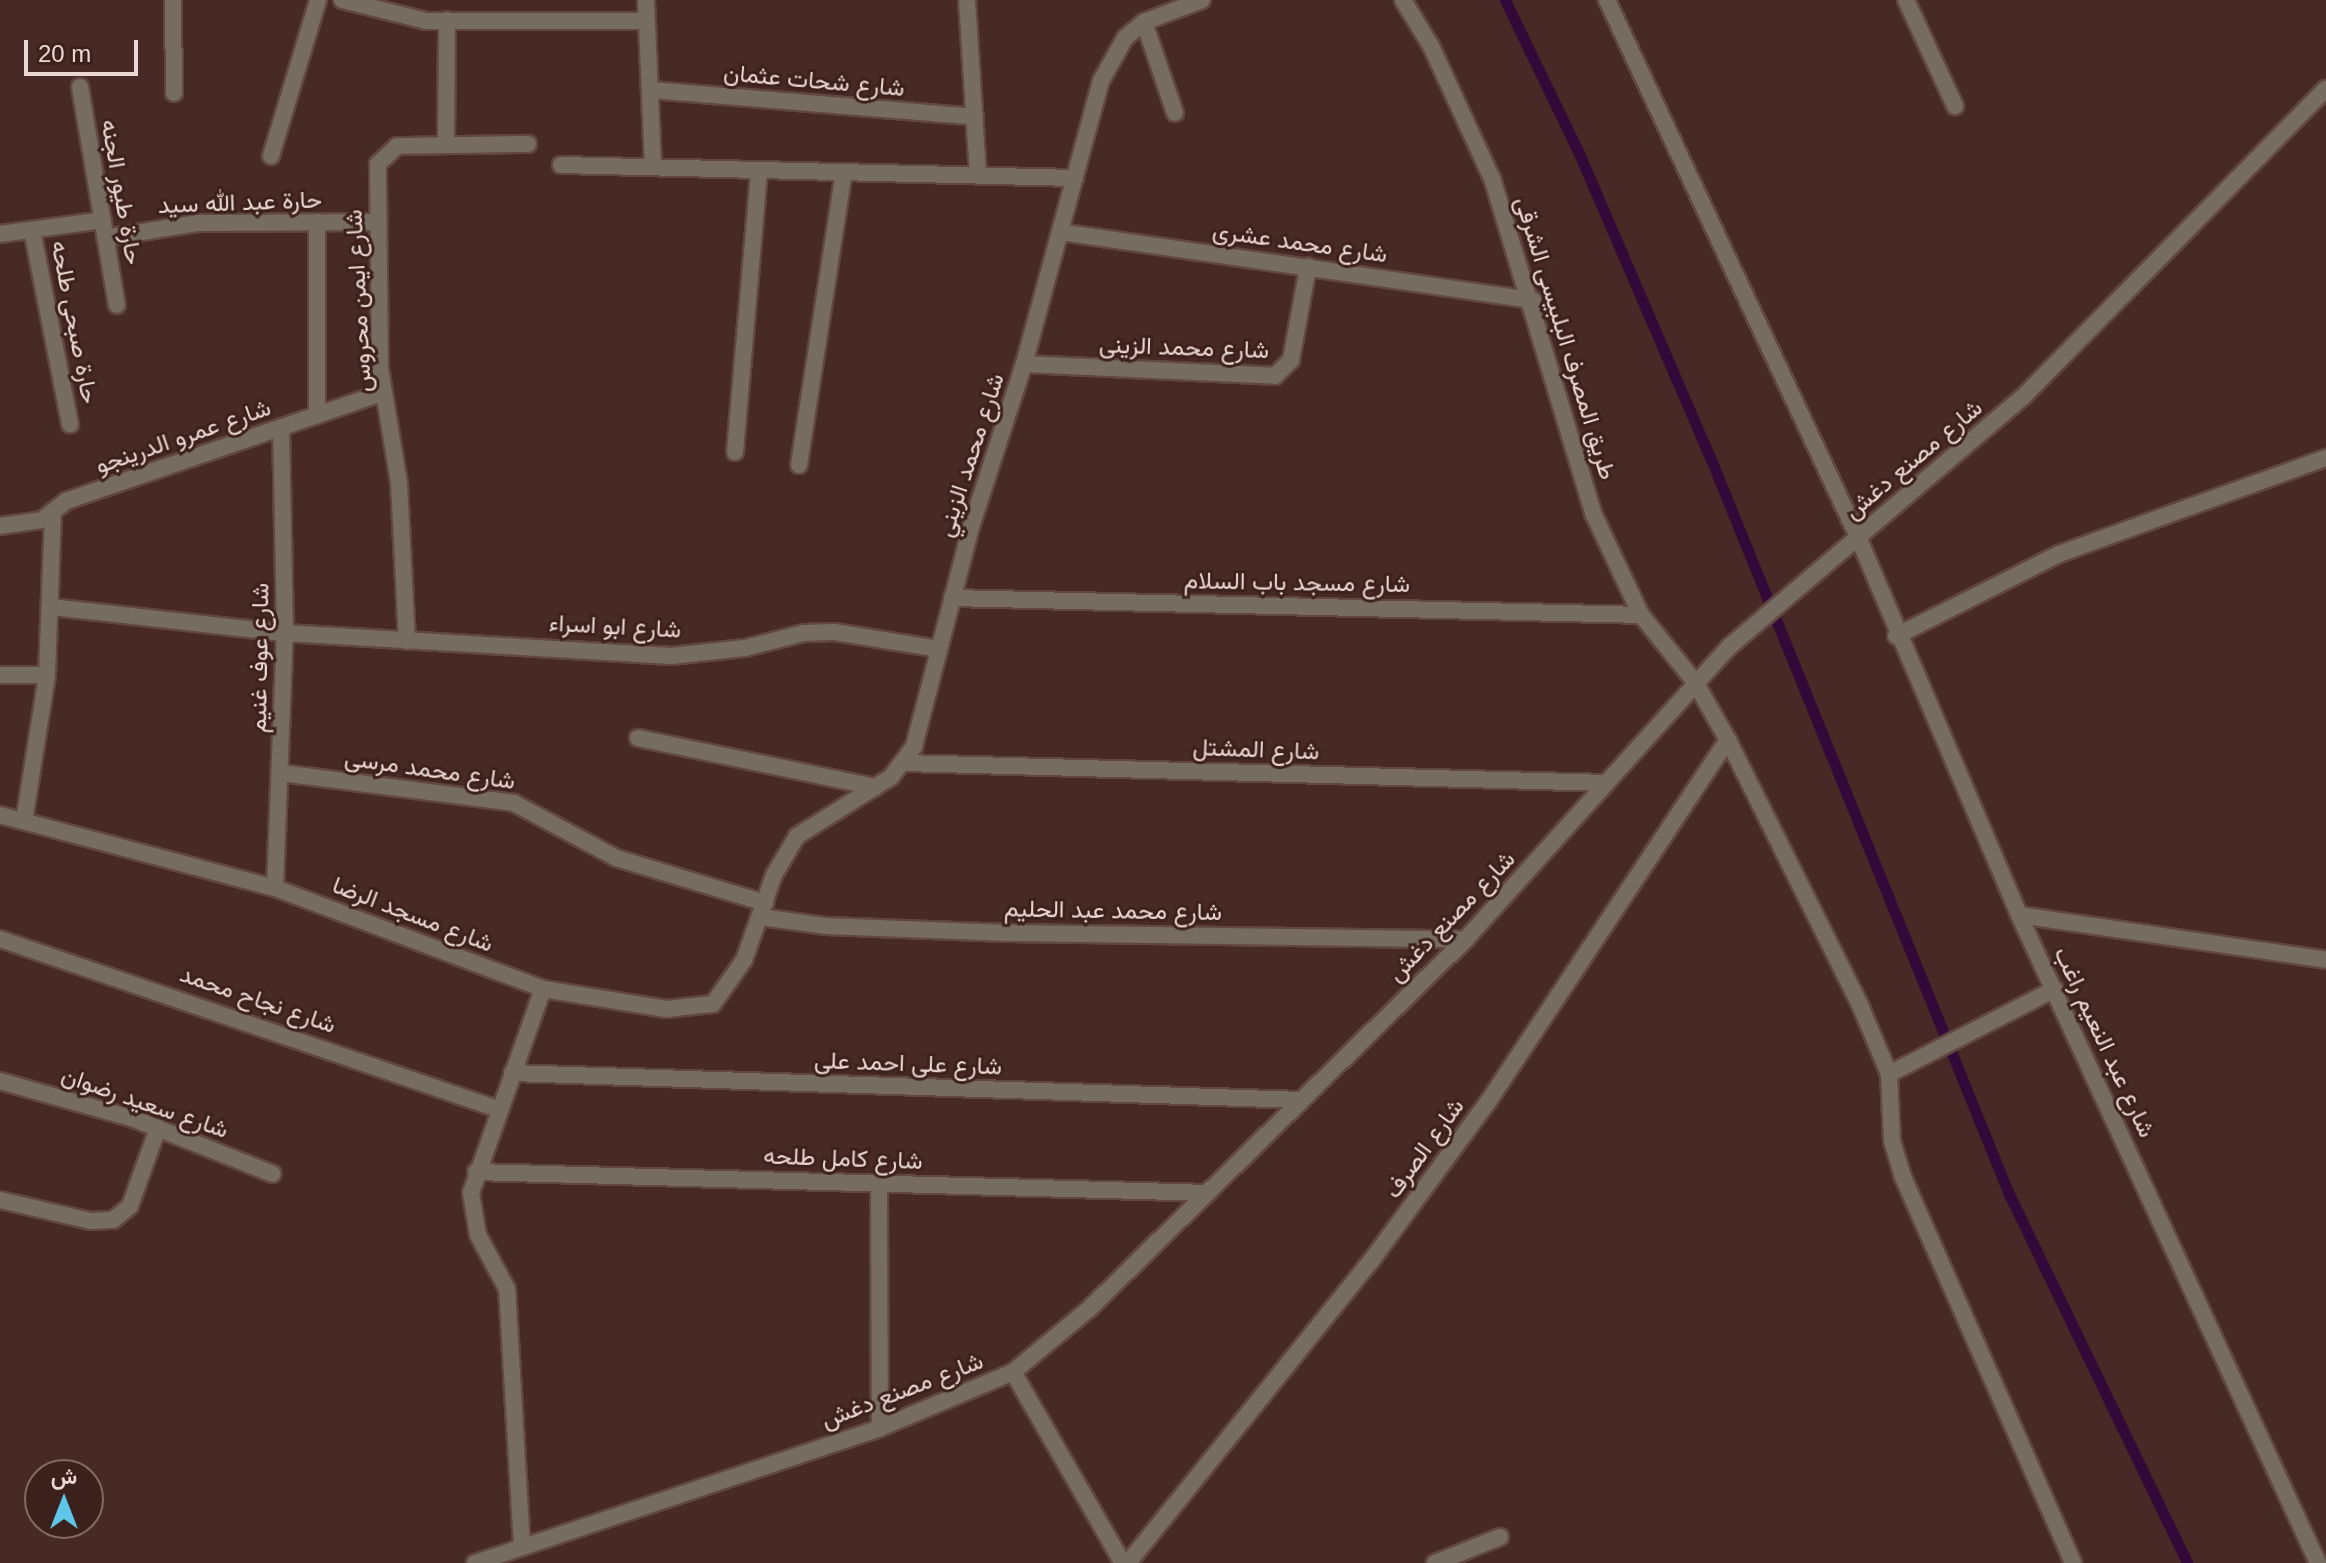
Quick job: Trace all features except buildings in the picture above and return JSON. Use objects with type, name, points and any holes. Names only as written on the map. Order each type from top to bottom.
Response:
[{"type":"street","points":[[173,0],[174,93]]},
{"type":"street","points":[[271,156],[318,0]]},
{"type":"street","points":[[342,0],[404,18],[647,21]]},
{"type":"street","points":[[646,0],[653,167]]},
{"type":"street","points":[[967,0],[978,175]]},
{"type":"street","name":"شارع محمد الزيني","points":[[763,910],[774,875],[797,836],[875,787],[904,763],[914,746],[952,598],[1024,364],[1110,58],[1144,22],[1202,0]]},
{"type":"street","name":"طريق المصرف البلبيسى الشرقى","points":[[1403,0],[1474,137],[1533,300],[1593,513],[1641,615],[1695,682]]},
{"type":"street","points":[[1607,0],[1858,537]]},
{"type":"street","points":[[1906,0],[1955,106]]},
{"type":"street","points":[[446,145],[447,20]]},
{"type":"street","points":[[1144,22],[1175,113]]},
{"type":"street","name":"حارة طيور الجنه","points":[[80,87],[117,305]]},
{"type":"street","name":"شارع مصنع دغش","points":[[475,1563],[880,1428],[1013,1372],[1089,1309],[1466,939],[1729,647],[2023,397],[2326,89]]},
{"type":"street","name":"شارع شحات عثمان","points":[[650,90],[975,117]]},
{"type":"street","name":"شارع ايمن محروس","points":[[407,641],[399,483],[384,392],[378,222],[382,157],[397,146],[528,144]]},
{"type":"street","points":[[561,165],[1075,178]]},
{"type":"street","points":[[735,452],[759,170]]},
{"type":"street","points":[[799,465],[844,172]]},
{"type":"street","points":[[0,234],[103,220]]},
{"type":"street","points":[[317,222],[317,415]]},
{"type":"street","name":"حارة عبد الله سيد","points":[[105,238],[199,223],[378,222]]},
{"type":"street","name":"حارة صبحى طلحه","points":[[32,230],[70,424]]},
{"type":"street","name":"شارع محمد عشرى","points":[[1060,232],[1533,300]]},
{"type":"street","name":"شارع محمد الزينى","points":[[1024,364],[1275,376],[1291,360],[1308,267]]},
{"type":"street","name":"شارع عمرو الدرينجو","points":[[0,526],[42,520],[66,501],[384,392]]},
{"type":"street","name":"شارع عوف غنيم","points":[[275,888],[285,633],[281,428]]},
{"type":"street","points":[[1896,636],[2059,554],[2326,458]]},
{"type":"street","points":[[24,821],[47,675],[52,607],[53,511]]},
{"type":"street","name":"شارع عبد النعيم راغب","points":[[1858,537],[1896,636],[2019,915],[2318,1563]]},
{"type":"street","name":"شارع مسجد باب السلام","points":[[952,598],[1641,615]]},
{"type":"street","name":"شارع ابو اسراء","points":[[52,607],[285,633],[671,656],[834,632],[939,649]]},
{"type":"street","points":[[0,675],[47,675]]},
{"type":"street","points":[[1695,682],[1728,740],[1889,1074],[1892,1141],[1903,1177],[2073,1563]]},
{"type":"street","points":[[638,738],[875,787]]},
{"type":"street","name":"شارع الصرف","points":[[1126,1563],[1362,1273],[1488,1102],[1728,740]]},
{"type":"street","name":"شارع المشتل","points":[[904,763],[1606,783]]},
{"type":"street","name":"شارع محمد مرسى","points":[[281,773],[514,803],[616,858],[763,910]]},
{"type":"street","name":"شارع مسجد الرضا","points":[[0,815],[275,888],[543,989],[666,1009],[713,1004],[744,960],[763,910]]},
{"type":"street","name":"شارع محمد عبد الحليم","points":[[763,910],[826,926],[993,932],[1466,939]]},
{"type":"street","points":[[2019,915],[2326,960]]},
{"type":"street","name":"شارع نجاح محمد","points":[[0,939],[498,1109]]},
{"type":"street","points":[[522,1547],[510,1306],[503,1272],[478,1235],[471,1212],[476,1172],[543,989]]},
{"type":"street","points":[[1889,1074],[2055,989]]},
{"type":"street","name":"شارع على احمد على","points":[[512,1073],[1302,1100]]},
{"type":"street","name":"شارع سعيد رضوان","points":[[0,1081],[158,1128],[273,1174]]},
{"type":"street","points":[[0,1200],[91,1221],[113,1220],[130,1206],[158,1128]]},
{"type":"street","name":"شارع كامل طلحه","points":[[476,1172],[1208,1193]]},
{"type":"street","points":[[879,1183],[880,1428]]},
{"type":"street","points":[[1013,1372],[1126,1563]]},
{"type":"street","points":[[1435,1563],[1500,1537]]},
{"type":"waterway","points":[[1505,0],[1578,151],[1710,457],[2009,1194],[2187,1563]]}]
